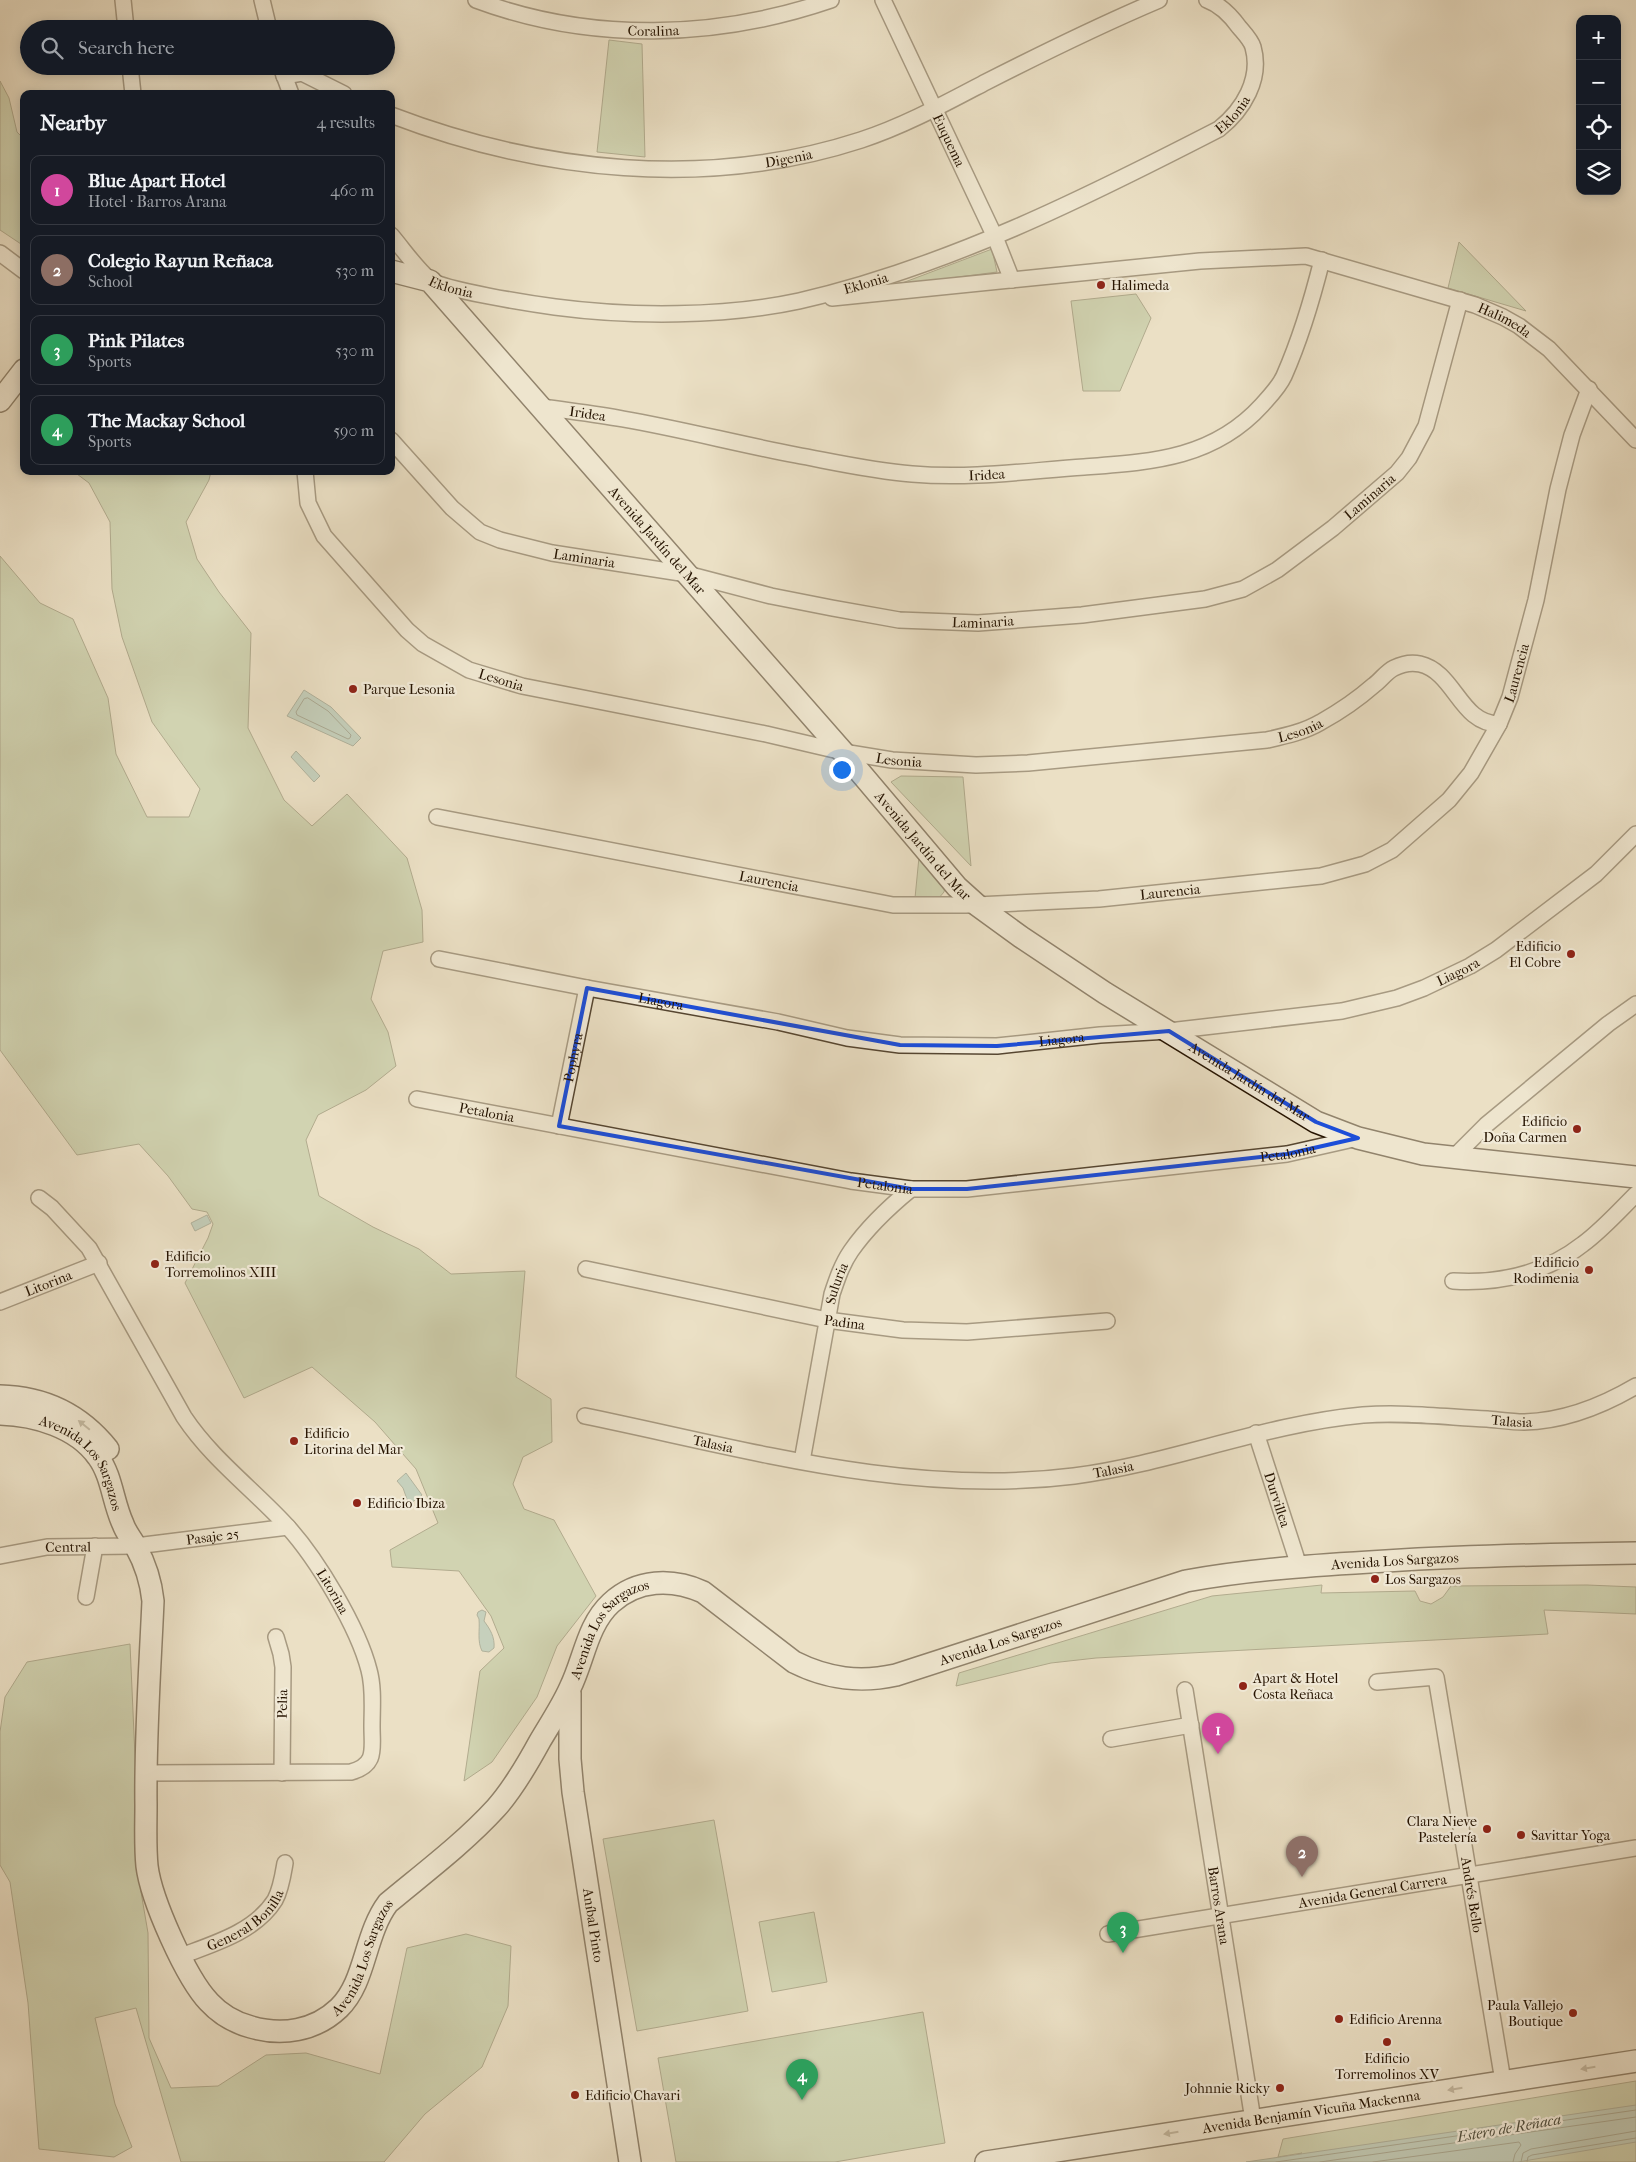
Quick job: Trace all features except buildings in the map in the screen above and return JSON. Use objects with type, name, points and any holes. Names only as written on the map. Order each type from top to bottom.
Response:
[{"type":"street","points":[[123,0],[125,20]]},
{"type":"street","points":[[262,0],[267,20]]},
{"type":"street","name":"Coralina","points":[[476,0],[516,13],[576,26],[664,31],[740,24],[774,17],[831,0]]},
{"type":"street","name":"Euquema","points":[[883,0],[995,237],[1012,280]]},
{"type":"street","name":"Digenia","points":[[395,116],[460,139],[530,156],[603,166],[677,169],[752,163],[862,140],[935,108],[1092,29],[1159,0]]},
{"type":"street","name":"Eklonia","points":[[395,272],[529,303],[605,312],[678,313],[798,301],[945,258],[995,237],[1149,165],[1219,129],[1236,113],[1248,93],[1254,70],[1252,45],[1228,13],[1207,0]]},
{"type":"street","points":[[131,75],[133,90]]},
{"type":"street","points":[[284,75],[289,90]]},
{"type":"street","points":[[306,75],[336,90]]},
{"type":"street","name":"Avenida Jardín del Mar","points":[[395,240],[843,752],[957,887],[977,905],[1098,988],[1316,1122],[1358,1138],[1412,1152],[1636,1177]]},
{"type":"street","points":[[0,253],[20,267]]},
{"type":"street","name":"Halimeda","points":[[798,301],[865,296],[1200,261],[1306,256],[1460,300],[1489,310],[1520,326],[1549,349],[1636,440]]},
{"type":"street","name":"Iridea","points":[[542,407],[624,419],[886,472],[974,476],[1132,464],[1166,459],[1202,447],[1233,430],[1261,406],[1272,393],[1283,378],[1316,286],[1322,260]]},
{"type":"street","name":"Laminaria","points":[[395,444],[452,508],[480,532],[500,540],[552,552],[687,574],[771,596],[899,620],[978,624],[1206,600],[1234,592],[1272,574],[1318,540],[1383,487],[1409,458],[1429,418],[1460,300]]},
{"type":"street","points":[[0,401],[20,375]]},
{"type":"street","name":"Laurencia","points":[[437,817],[893,905],[977,905],[1099,899],[1321,876],[1350,869],[1392,850],[1437,812],[1471,773],[1499,724],[1510,697],[1536,600],[1560,480],[1572,435],[1589,389]]},
{"type":"street","name":"Lesonia","points":[[305,475],[308,503],[324,536],[407,630],[423,644],[468,670],[522,686],[766,734],[843,752],[892,760],[976,765],[1037,762],[1267,740],[1302,731],[1320,723],[1365,692],[1389,671],[1409,663],[1430,668],[1478,718],[1492,724],[1499,724]]},
{"type":"street","name":"Liagora","points":[[439,959],[778,1022],[848,1038],[900,1045],[996,1046],[1100,1035],[1169,1031],[1342,1011],[1388,1000],[1424,988],[1470,966],[1496,950],[1596,874],[1636,834]]},
{"type":"street","name":"Pophyra","points":[[559,1126],[587,988]]},
{"type":"street","points":[[1454,1157],[1486,1125],[1608,1024],[1636,1004]]},
{"type":"street","name":"Petalonia","points":[[417,1099],[852,1181],[911,1189],[968,1189],[1287,1154],[1358,1138]]},
{"type":"street","name":"Suluria","points":[[802,1461],[832,1294],[841,1269],[851,1251],[891,1206],[911,1189]]},
{"type":"street","points":[[1453,1281],[1472,1282],[1510,1278],[1550,1264],[1584,1243],[1636,1194]]},
{"type":"street","name":"Litorina","points":[[39,1198],[69,1226],[89,1248],[99,1263],[196,1436],[288,1527],[308,1552],[332,1589],[365,1656],[370,1672],[372,1690],[372,1756],[365,1766],[351,1772],[146,1773]]},
{"type":"street","name":"Litorina","points":[[0,1302],[99,1263]]},
{"type":"street","name":"Padina","points":[[586,1269],[827,1320],[874,1327],[941,1332],[992,1331],[1107,1321]]},
{"type":"street","name":"Talasia","points":[[585,1416],[864,1473],[950,1481],[1036,1480],[1146,1464],[1256,1433],[1315,1422],[1380,1414],[1523,1422],[1546,1420],[1588,1410],[1636,1386]]},
{"type":"street","name":"Avenida Los Sargazos","points":[[0,1396],[30,1398],[54,1406],[75,1418],[98,1437],[116,1461],[122,1474],[134,1520],[136,1546]]},
{"type":"street","name":"Avenida Los Sargazos","points":[[0,1414],[45,1421],[74,1435],[98,1457],[109,1480],[122,1523],[136,1546],[151,1583],[153,1601],[146,1773],[147,1866],[151,1888],[194,1983],[210,2003],[233,2020],[248,2027],[264,2031],[296,2031],[308,2028],[328,2018],[344,2003],[352,1990],[379,1915],[388,1904],[498,1806],[539,1743],[571,1688],[591,1633],[603,1612],[611,1603],[626,1592],[643,1585],[655,1583],[680,1584],[703,1592],[782,1653],[808,1669],[838,1678],[867,1679],[896,1675],[1186,1581],[1222,1574],[1299,1566],[1500,1556],[1636,1553]]},
{"type":"street","name":"Durvillea","points":[[1256,1433],[1299,1566]]},
{"type":"street","name":"Pasaje 25","points":[[136,1546],[288,1527]]},
{"type":"street","points":[[86,1597],[96,1546]]},
{"type":"street","name":"Central","points":[[0,1556],[47,1547],[136,1546]]},
{"type":"street","name":"Pelia","points":[[276,1637],[283,1667],[282,1773]]},
{"type":"street","name":"Andrés Bello","points":[[1376,1682],[1436,1677],[1503,2081]]},
{"type":"street","name":"Aníbal Pinto","points":[[571,1688],[569,1732],[573,1792],[630,2162]]},
{"type":"street","name":"Barros Arana","points":[[1185,1690],[1253,2120]]},
{"type":"street","points":[[1111,1739],[1191,1725]]},
{"type":"street","name":"Avenida General Carrera","points":[[1108,1934],[1636,1848]]},
{"type":"street","name":"General Bonilla","points":[[181,1956],[248,1927],[263,1915],[275,1900],[282,1883],[285,1863]]},
{"type":"street","name":"Avenida Benjamín Vicuña Mackenna","points":[[986,2162],[1636,2060]]},
{"type":"highlighted area","points":[[587,988],[900,1045],[997,1046],[1169,1031],[1316,1122],[1358,1138],[1287,1154],[967,1189],[911,1189],[559,1126]]},
{"type":"green space","points":[[609,40],[642,44],[645,157],[597,152]]},
{"type":"green space","points":[[0,81],[9,98],[17,132],[20,135],[20,243],[0,230]]},
{"type":"green space","points":[[1459,242],[1526,311],[1448,288]]},
{"type":"green space","points":[[992,249],[997,272],[897,285]]},
{"type":"green space","points":[[1136,294],[1151,318],[1120,391],[1083,391],[1071,301]]},
{"type":"green space","points":[[78,475],[210,475],[186,522],[197,559],[219,592],[251,633],[248,728],[284,800],[312,826],[347,794],[407,858],[422,910],[423,942],[383,951],[371,999],[388,1032],[396,1066],[366,1090],[318,1115],[306,1140],[319,1196],[373,1227],[419,1249],[451,1274],[525,1271],[516,1377],[551,1399],[552,1442],[523,1457],[513,1484],[524,1509],[554,1520],[596,1596],[557,1646],[537,1697],[492,1762],[464,1781],[480,1671],[504,1648],[491,1616],[459,1571],[392,1567],[390,1550],[438,1523],[416,1469],[375,1422],[312,1367],[244,1398],[185,1283],[213,1224],[207,1212],[192,1209],[168,1176],[139,1144],[77,1155],[0,1050],[0,556],[40,603],[73,619],[108,698],[116,754],[147,817],[189,817],[200,789],[152,722],[122,637],[112,589],[110,522],[89,483]]},
{"type":"green space","points":[[901,776],[963,777],[971,866],[891,782]]},
{"type":"green space","points":[[919,857],[945,886],[944,892],[938,899],[915,898]]},
{"type":"green space","points":[[1322,1585],[1321,1593],[1415,1591],[1420,1601],[1431,1604],[1443,1597],[1451,1586],[1587,1585],[1636,1587],[1636,1614],[1544,1610],[1548,1634],[1096,1658],[1051,1663],[956,1686],[959,1673],[1212,1596]]},
{"type":"green space","points":[[130,1644],[141,1892],[148,1933],[149,2038],[171,2088],[218,2086],[266,2055],[306,2053],[380,2074],[407,1948],[466,1934],[511,1946],[508,2006],[482,2067],[425,2114],[384,2162],[181,2162],[136,2008],[95,2018],[115,2104],[132,2147],[114,2157],[39,2149],[28,2003],[10,1882],[0,1865],[0,1732],[5,1697],[27,1662]]},
{"type":"green space","points":[[714,1820],[748,2011],[637,2031],[603,1839]]},
{"type":"green space","points":[[814,1912],[827,1982],[772,1992],[759,1922]]},
{"type":"green space","points":[[923,2012],[945,2143],[835,2162],[676,2162],[658,2058]]},
{"type":"green space","points":[[1636,2081],[1636,2162],[1278,2162],[1302,2153],[1278,2157],[1283,2139]]},
{"type":"water","points":[[304,690],[331,707],[361,738],[353,746],[287,716]]},
{"type":"water","points":[[296,751],[320,776],[314,782],[291,757]]},
{"type":"water","points":[[207,1215],[211,1223],[195,1231],[191,1223]]},
{"type":"water","points":[[406,1473],[422,1495],[411,1503],[408,1502],[403,1488],[397,1481]]},
{"type":"water","points":[[482,1610],[486,1612],[484,1621],[494,1640],[494,1648],[489,1652],[482,1651],[480,1643],[479,1619],[477,1615]]},
{"type":"water","name":"Estero de Reñaca","points":[[1636,2105],[1636,2142],[1518,2162],[1246,2162]]},
{"type":"place","name":"Halimeda","points":[[1101,285]]},
{"type":"place","name":"Parque Lesonia","points":[[353,689]]},
{"type":"place","name":"Edificio El Cobre","points":[[1571,954]]},
{"type":"place","name":"Edificio Doña Carmen","points":[[1577,1129]]},
{"type":"place","name":"Edificio Torremolinos XIII","points":[[155,1264]]},
{"type":"place","name":"Edificio Rodimenia","points":[[1589,1270]]},
{"type":"place","name":"Edificio Litorina del Mar","points":[[294,1441]]},
{"type":"place","name":"Edificio Ibiza","points":[[357,1503]]},
{"type":"place","name":"Los Sargazos","points":[[1375,1579]]},
{"type":"place","name":"Apart & Hotel Costa Reñaca","points":[[1243,1686]]},
{"type":"place","name":"Blue Apart Hotel","points":[[1218,1754]]},
{"type":"place","name":"Clara Nieve Pastelería","points":[[1487,1829]]},
{"type":"place","name":"Savittar Yoga","points":[[1521,1835]]},
{"type":"place","name":"Colegio Rayun Reñaca","points":[[1302,1877]]},
{"type":"place","name":"Pink Pilates","points":[[1123,1953]]},
{"type":"place","name":"Paula Vallejo Boutique","points":[[1573,2013]]},
{"type":"place","name":"Edificio Arenna","points":[[1339,2019]]},
{"type":"place","name":"Edificio Torremolinos XV","points":[[1387,2042]]},
{"type":"place","name":"Johnnie Ricky","points":[[1280,2088]]},
{"type":"place","name":"Edificio Chavari","points":[[575,2095]]},
{"type":"place","name":"The Mackay School","points":[[802,2100]]}]
